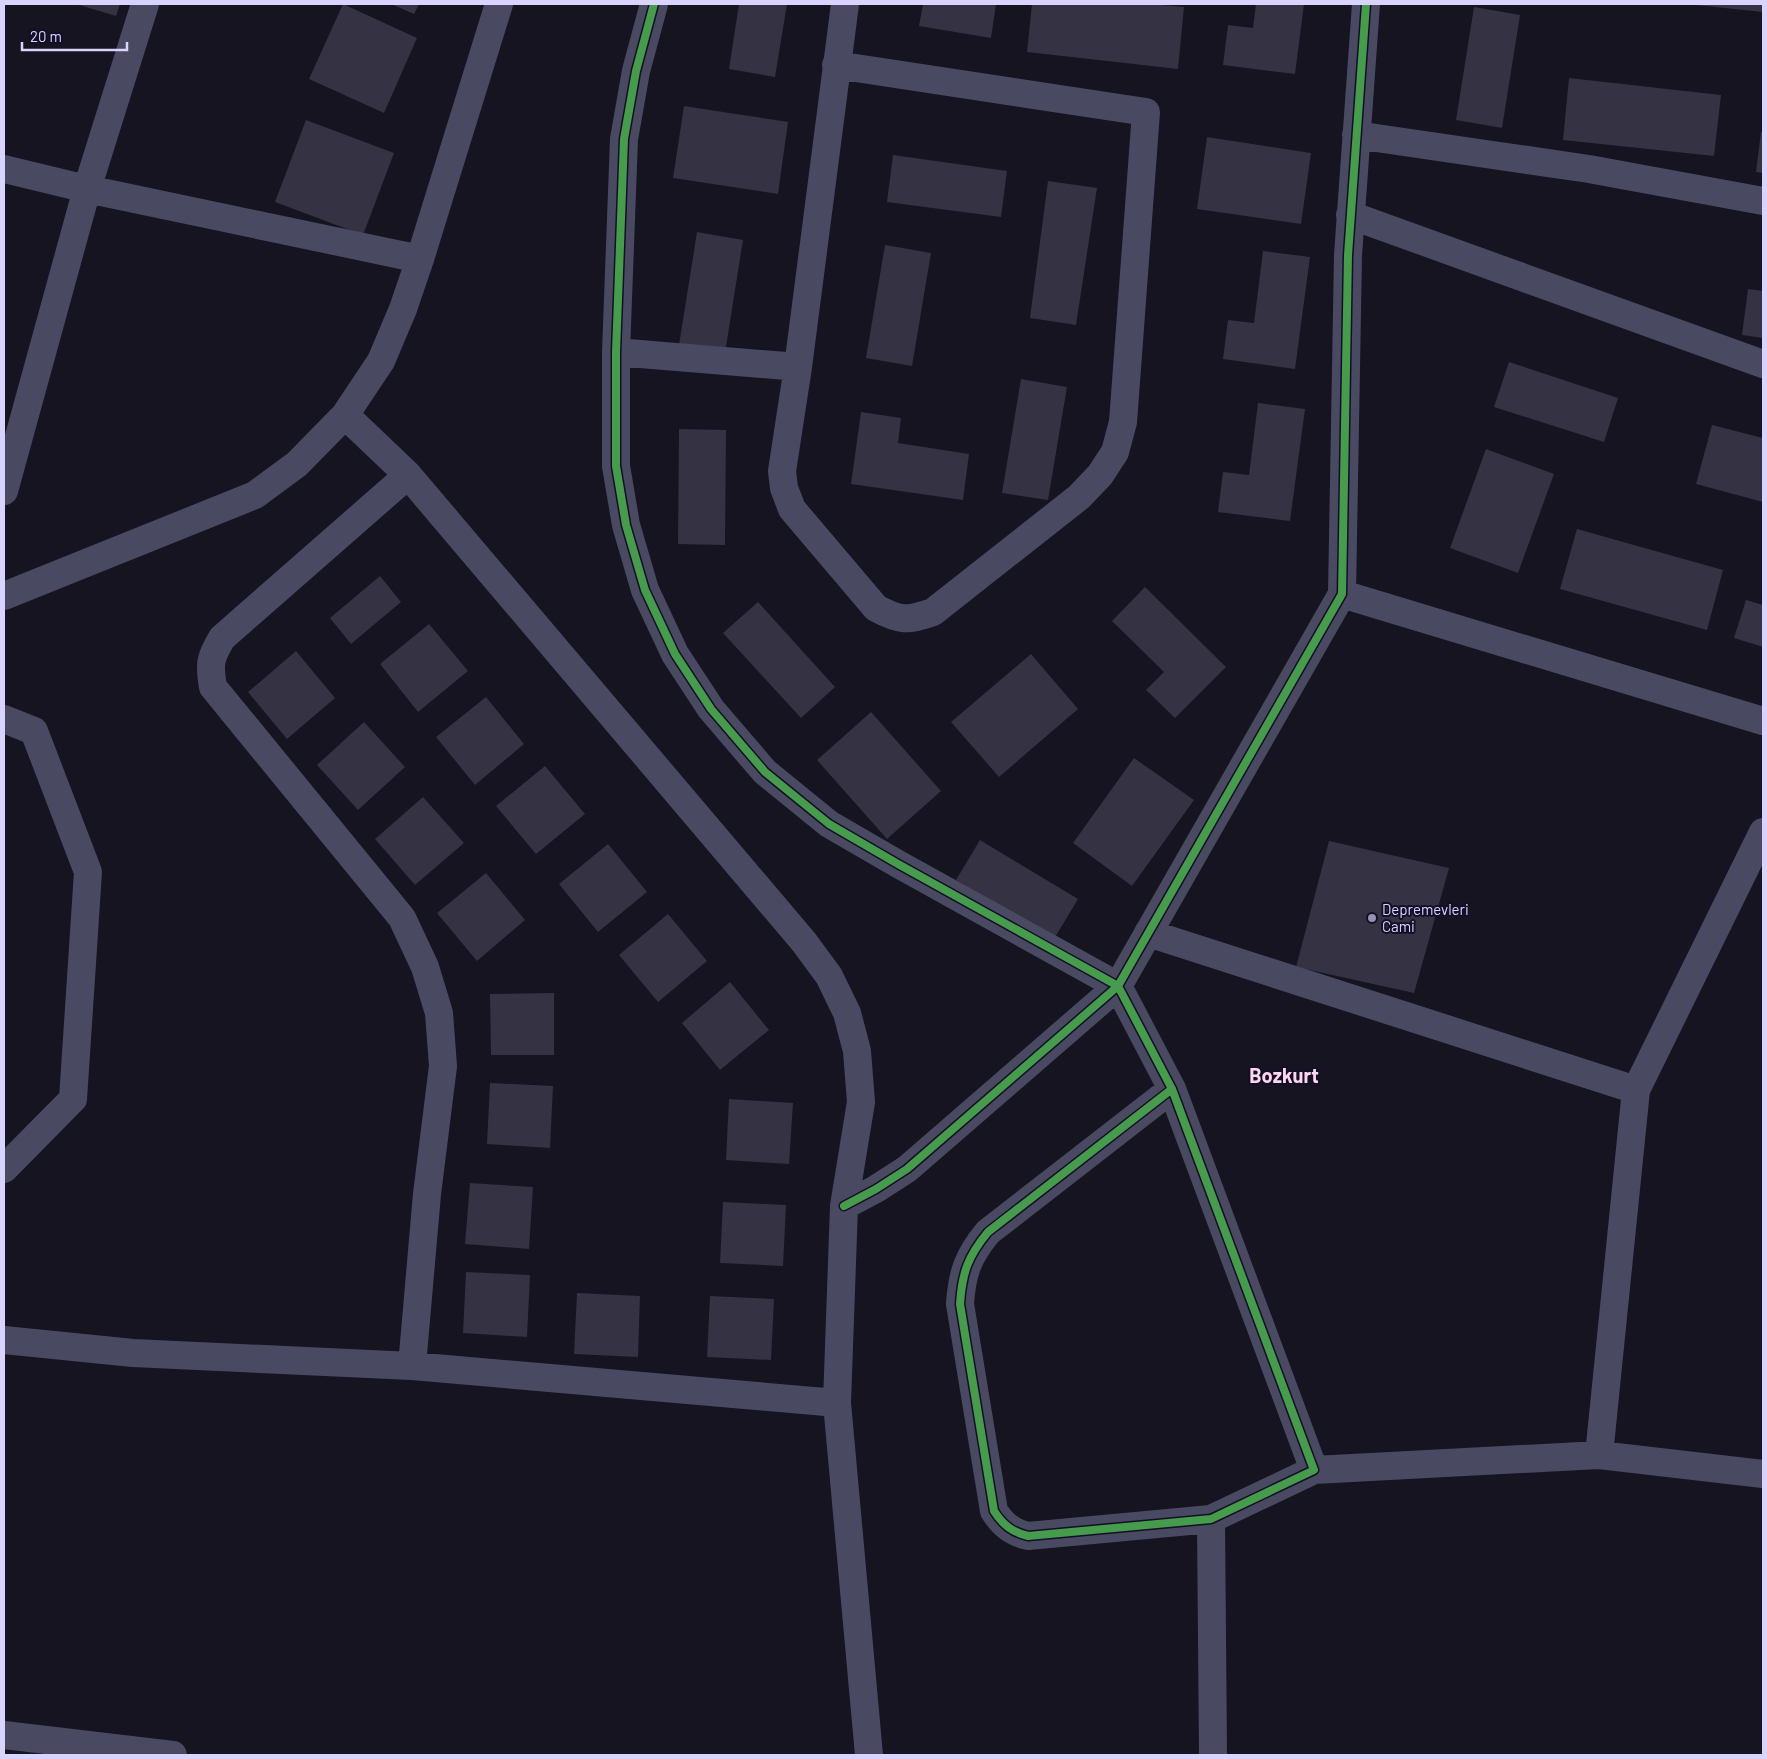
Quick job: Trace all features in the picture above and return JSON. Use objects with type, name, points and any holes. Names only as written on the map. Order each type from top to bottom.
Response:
[{"type":"street","points":[[4,491],[87,189],[145,4]]},
{"type":"street","points":[[4,596],[255,495],[297,464],[345,416],[381,361],[403,309],[499,4]]},
{"type":"street","points":[[654,4],[636,71],[624,139],[616,352],[616,466],[626,525],[645,590],[675,654],[711,709],[765,772],[829,824],[1118,986],[1172,1089],[1314,1470]]},
{"type":"street","points":[[836,65],[1146,112],[1123,422],[1115,452],[1100,475],[1079,497],[934,612],[914,619],[892,617],[876,608],[792,509],[784,488],[782,471],[798,368],[836,65],[844,4]]},
{"type":"street","points":[[844,1206],[876,1189],[907,1169],[1118,986],[1342,594],[1348,255],[1366,4]]},
{"type":"street","points":[[1356,135],[1589,169],[1763,201]]},
{"type":"street","points":[[4,169],[87,189],[420,259]]},
{"type":"street","points":[[1350,215],[1763,364]]},
{"type":"street","points":[[616,352],[798,368]]},
{"type":"street","points":[[345,416],[408,475],[804,942],[830,976],[847,1013],[857,1051],[860,1102],[844,1206],[836,1404],[870,1755]]},
{"type":"street","points":[[408,475],[222,638],[213,653],[210,669],[213,687],[402,918],[425,967],[439,1014],[443,1066],[427,1194],[412,1366]]},
{"type":"street","points":[[1342,594],[1763,721]]},
{"type":"street","points":[[4,719],[34,731],[88,872],[73,1099],[4,1169]]},
{"type":"street","points":[[1599,1455],[1636,1090],[1763,832]]},
{"type":"street","points":[[1148,933],[1636,1090]]},
{"type":"street","points":[[1172,1089],[988,1232],[976,1246],[966,1265],[961,1285],[960,1304],[994,1511],[1003,1524],[1016,1533],[1028,1536],[1211,1519],[1314,1470],[1599,1455],[1763,1474]]},
{"type":"street","points":[[4,1340],[133,1353],[412,1366],[836,1404]]},
{"type":"street","points":[[1211,1519],[1213,1755]]},
{"type":"street","points":[[4,1735],[174,1755]]},
{"type":"building","points":[[76,4],[120,4],[116,16]]},
{"type":"building","points":[[343,4],[417,38],[384,113],[309,79]]},
{"type":"building","points":[[391,4],[419,4],[414,14]]},
{"type":"building","points":[[739,4],[787,4],[775,77],[729,69]]},
{"type":"building","points":[[923,4],[996,4],[991,38],[919,26]]},
{"type":"building","points":[[1032,4],[1151,4],[1184,7],[1178,69],[1027,52]]},
{"type":"building","points":[[1256,4],[1304,4],[1295,74],[1223,65],[1228,25],[1253,28]]},
{"type":"building","points":[[1763,4],[1763,12],[1696,5]]},
{"type":"building","points":[[1474,7],[1520,15],[1502,128],[1456,120]]},
{"type":"building","points":[[1569,78],[1721,95],[1714,156],[1563,140]]},
{"type":"building","points":[[684,106],[788,122],[778,194],[673,178]]},
{"type":"building","points":[[306,120],[394,153],[363,235],[275,202]]},
{"type":"building","points":[[1761,132],[1763,132],[1763,173],[1756,172]]},
{"type":"building","points":[[1207,137],[1311,153],[1301,224],[1197,209]]},
{"type":"building","points":[[893,155],[1007,171],[1001,217],[887,202]]},
{"type":"building","points":[[1048,181],[1097,188],[1076,325],[1030,318]]},
{"type":"building","points":[[697,232],[743,240],[725,353],[679,345]]},
{"type":"building","points":[[885,245],[931,253],[912,366],[866,358]]},
{"type":"building","points":[[1263,251],[1310,257],[1295,369],[1223,359],[1228,320],[1254,323]]},
{"type":"building","points":[[1748,289],[1763,291],[1763,338],[1742,335]]},
{"type":"building","points":[[1509,362],[1618,398],[1604,442],[1494,407]]},
{"type":"building","points":[[1021,379],[1067,387],[1048,500],[1002,493]]},
{"type":"building","points":[[1258,403],[1305,409],[1290,521],[1218,512],[1223,472],[1249,475]]},
{"type":"building","points":[[861,412],[901,418],[898,443],[969,454],[963,500],[851,484]]},
{"type":"building","points":[[1712,425],[1763,438],[1763,502],[1696,484]]},
{"type":"building","points":[[679,429],[726,430],[725,545],[678,544]]},
{"type":"building","points":[[1486,449],[1554,474],[1518,573],[1450,548]]},
{"type":"building","points":[[1577,529],[1723,570],[1707,630],[1560,589]]},
{"type":"building","points":[[380,576],[401,602],[351,644],[330,618]]},
{"type":"building","points":[[1145,587],[1226,667],[1175,718],[1146,690],[1164,672],[1112,621]]},
{"type":"building","points":[[1746,600],[1763,605],[1763,647],[1734,638]]},
{"type":"building","points":[[758,602],[835,687],[801,718],[723,633]]},
{"type":"building","points":[[429,624],[468,671],[418,712],[380,664]]},
{"type":"building","points":[[296,651],[335,698],[287,739],[248,692]]},
{"type":"building","points":[[1031,654],[1078,709],[999,777],[951,722]]},
{"type":"building","points":[[486,697],[524,744],[475,785],[436,737]]},
{"type":"building","points":[[871,712],[941,791],[887,839],[817,760]]},
{"type":"building","points":[[364,722],[405,767],[358,810],[317,765]]},
{"type":"building","points":[[1134,758],[1194,800],[1132,886],[1073,843]]},
{"type":"building","points":[[545,766],[585,814],[536,854],[496,806]]},
{"type":"building","points":[[423,797],[464,843],[415,885],[375,839]]},
{"type":"building","points":[[980,840],[1078,899],[1054,939],[956,880]]},
{"type":"building","name":"Depremevleri Cami","points":[[1329,841],[1449,868],[1414,993],[1296,967]]},
{"type":"building","points":[[608,844],[647,892],[598,932],[559,884]]},
{"type":"building","points":[[486,873],[525,920],[477,961],[437,913]]},
{"type":"building","points":[[668,914],[707,961],[658,1002],[619,955]]},
{"type":"building","points":[[730,982],[769,1030],[720,1070],[682,1023]]},
{"type":"building","points":[[554,993],[554,1055],[491,1055],[490,994]]},
{"type":"building","points":[[490,1083],[553,1086],[550,1148],[487,1144]]},
{"type":"building","points":[[729,1099],[793,1103],[789,1164],[726,1160]]},
{"type":"building","points":[[470,1183],[533,1187],[529,1249],[465,1244]]},
{"type":"building","points":[[723,1202],[786,1205],[783,1266],[720,1263]]},
{"type":"building","points":[[466,1272],[530,1275],[527,1337],[463,1333]]},
{"type":"building","points":[[577,1293],[640,1296],[638,1357],[574,1354]]},
{"type":"building","points":[[710,1296],[774,1299],[771,1360],[707,1357]]},
{"type":"cycle path","points":[[654,4],[636,71],[624,139],[616,352],[616,466],[626,525],[645,590],[675,654],[711,709],[765,772],[829,824],[1118,986],[1342,594],[1348,255],[1366,4]]},
{"type":"cycle path","points":[[844,1206],[876,1189],[907,1169],[1118,986],[1172,1089],[1314,1470],[1211,1519],[1028,1536],[1004,1524],[994,1511],[960,1304],[962,1283],[967,1265],[975,1249],[988,1232],[1172,1089]]},
{"type":"place","name":"Depremevleri Cami","points":[[1372,918]]},
{"type":"district","name":"Bozkurt","points":[[1284,1075]]}]
